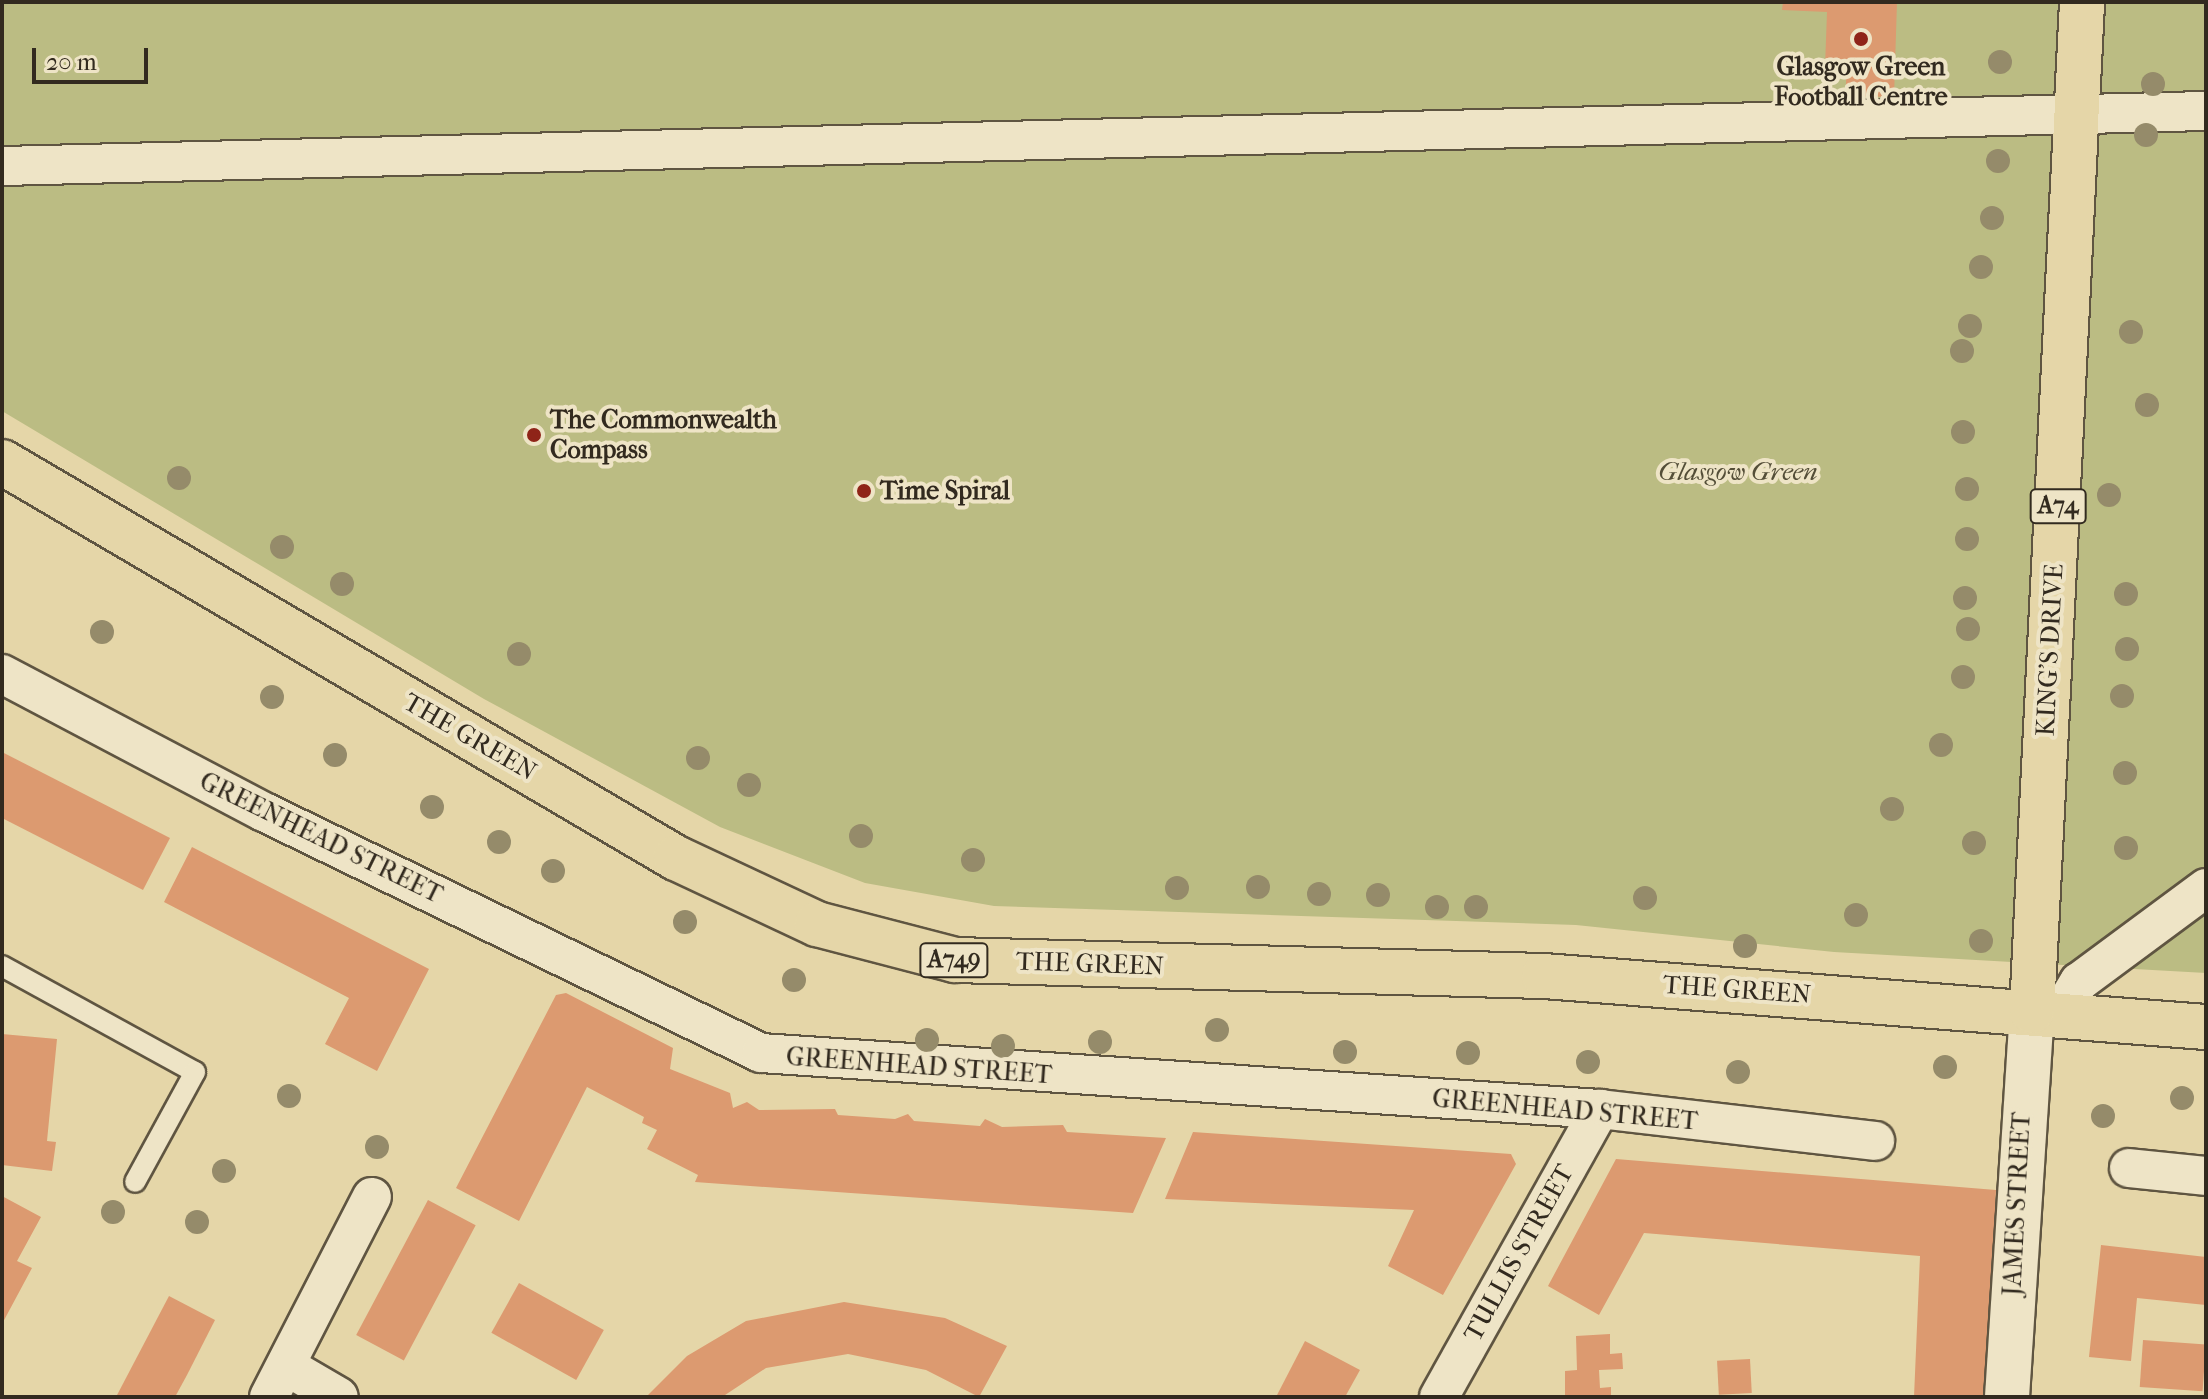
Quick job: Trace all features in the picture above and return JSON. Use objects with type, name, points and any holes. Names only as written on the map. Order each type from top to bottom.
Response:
[{"type":"main road","name":"KING'S DRIVE","points":[[2046,1013],[2082,2]]},
{"type":"main road","name":"THE GREEN","points":[[2,462],[676,858],[817,924],[955,960],[1544,976],[2206,1027]]},
{"type":"street","points":[[2,166],[2078,119],[2206,111]]},
{"type":"street","name":"GREENHEAD STREET","points":[[2,674],[264,812],[761,1053],[1600,1109],[1875,1141]]},
{"type":"street","points":[[2046,1013],[2079,982],[2206,888]]},
{"type":"street","name":"JAMES STREET","points":[[2007,1397],[2046,1013]]},
{"type":"street","name":"TULLIS STREET","points":[[1439,1397],[1600,1109]]},
{"type":"street","points":[[2129,1168],[2206,1176]]},
{"type":"street","points":[[339,1397],[278,1382],[372,1197]]},
{"type":"lane","points":[[2,966],[195,1072],[135,1182]]},
{"type":"green space","name":"Glasgow Green","points":[[2,2],[2206,2],[2206,973],[1834,952],[1576,925],[994,906],[865,883],[720,827],[484,699],[2,411]]},
{"type":"building","name":"Glasgow Green Football Centre","points":[[1783,2],[1897,2],[1894,97],[1846,96],[1846,67],[1825,67],[1827,12],[1782,10]]},
{"type":"building","points":[[2,752],[170,838],[143,890],[2,818]]},
{"type":"building","points":[[192,847],[429,969],[377,1071],[325,1044],[349,998],[164,902]]},
{"type":"building","points":[[566,993],[673,1048],[670,1069],[730,1093],[733,1108],[747,1102],[759,1110],[835,1109],[838,1115],[895,1119],[908,1114],[914,1121],[980,1126],[985,1119],[1002,1127],[1063,1125],[1067,1132],[1166,1138],[1133,1213],[695,1182],[698,1175],[647,1149],[657,1130],[642,1123],[644,1117],[587,1087],[519,1221],[456,1188],[556,995]]},
{"type":"building","points":[[2,1034],[57,1039],[47,1141],[56,1142],[52,1171],[2,1165]]},
{"type":"building","points":[[1193,1132],[1511,1154],[1516,1164],[1443,1295],[1388,1266],[1414,1210],[1165,1199]]},
{"type":"building","points":[[1616,1159],[1996,1190],[1987,1397],[1914,1397],[1920,1256],[1644,1233],[1599,1315],[1548,1286]]},
{"type":"building","points":[[2,1196],[41,1217],[17,1261],[32,1268],[2,1324]]},
{"type":"building","points":[[428,1200],[476,1225],[404,1360],[356,1335]]},
{"type":"building","points":[[2101,1245],[2206,1257],[2206,1305],[2137,1298],[2131,1361],[2089,1357]]},
{"type":"building","points":[[519,1283],[604,1330],[576,1380],[491,1333]]},
{"type":"building","points":[[169,1296],[215,1320],[187,1375],[175,1397],[116,1397]]},
{"type":"building","points":[[844,1302],[945,1318],[1007,1346],[979,1397],[926,1370],[848,1354],[766,1368],[722,1397],[646,1397],[687,1356],[746,1321]]},
{"type":"building","points":[[1610,1334],[1610,1354],[1622,1353],[1623,1369],[1599,1370],[1600,1388],[1611,1387],[1611,1397],[1565,1397],[1565,1371],[1577,1370],[1576,1336]]},
{"type":"building","points":[[2143,1340],[2206,1344],[2203,1391],[2140,1387]]},
{"type":"building","points":[[1305,1341],[1360,1370],[1345,1397],[1276,1397]]},
{"type":"building","points":[[1750,1359],[1752,1393],[1719,1395],[1717,1361]]},
{"type":"place","name":"Glasgow Green Football Centre","points":[[1861,39]]},
{"type":"place","name":"The Commonwealth Compass","points":[[534,435]]},
{"type":"place","name":"Time Spiral","points":[[864,491]]}]
